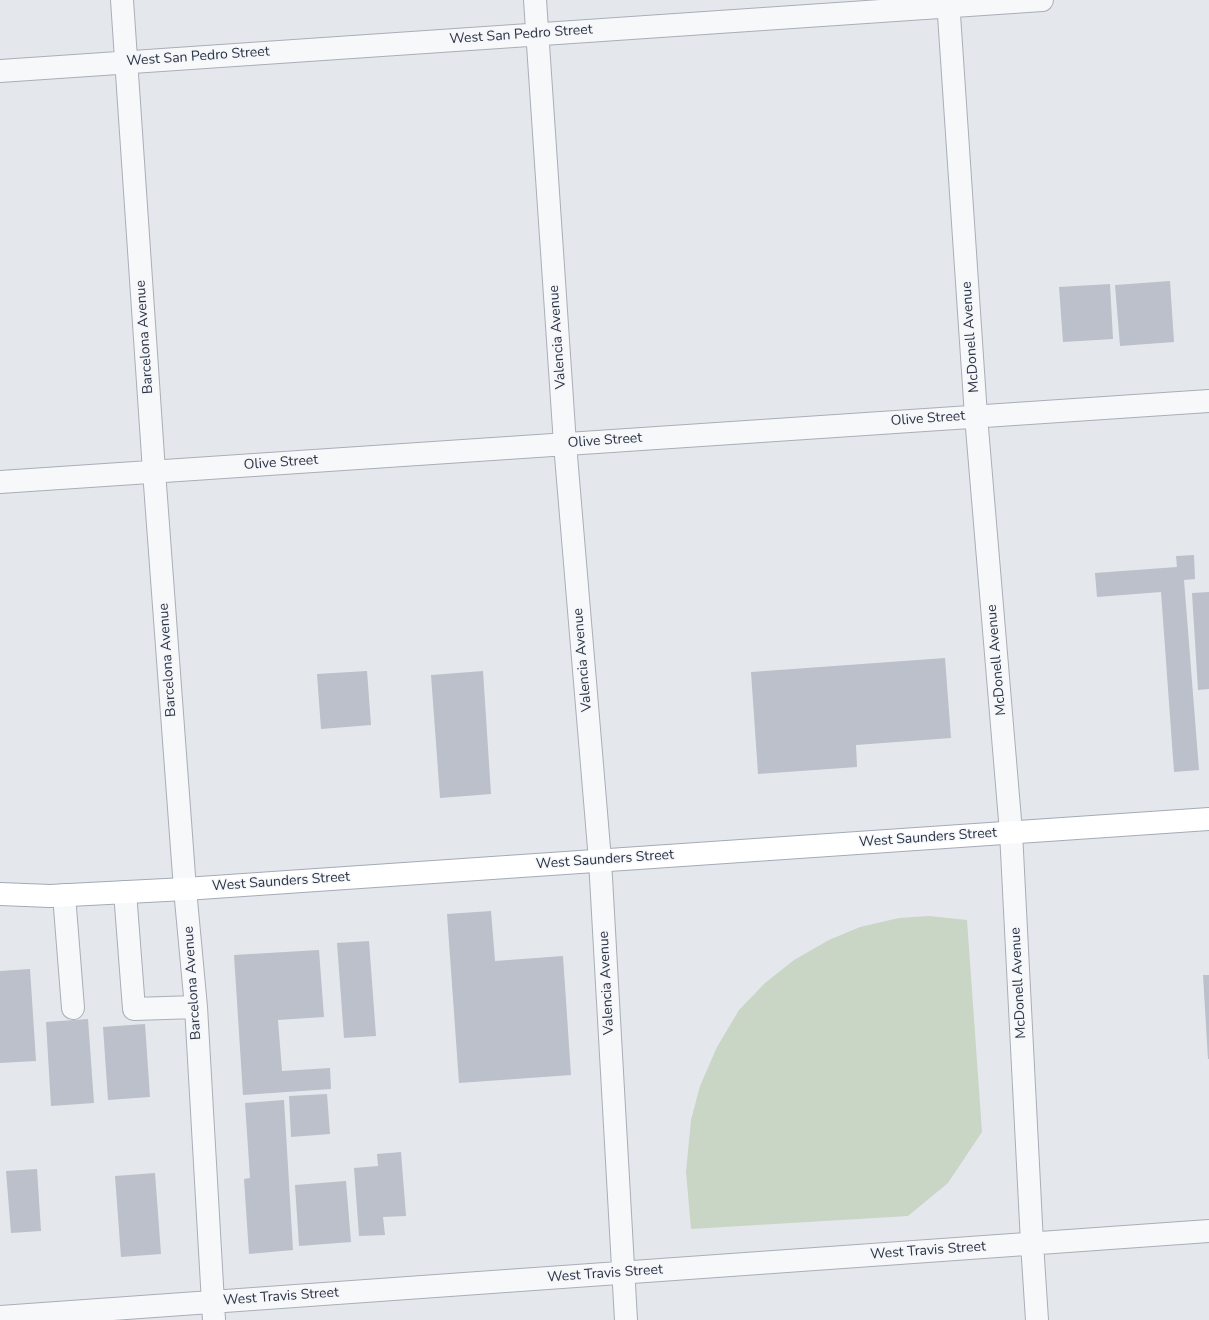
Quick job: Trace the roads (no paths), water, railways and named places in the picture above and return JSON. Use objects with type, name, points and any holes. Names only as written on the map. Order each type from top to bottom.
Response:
[{"type":"main road","name":"West Saunders Street","points":[[0,894],[50,896],[185,889],[1209,819]]},
{"type":"street","name":"Barcelona Avenue","points":[[122,0],[154,471],[185,889],[196,1007],[214,1311]]},
{"type":"street","name":"Valencia Avenue","points":[[535,0],[565,444],[600,860],[626,1320]]},
{"type":"street","name":"West San Pedro Street","points":[[0,71],[538,34],[948,3],[1042,0]]},
{"type":"street","name":"McDonell Avenue","points":[[948,3],[976,416],[1011,832],[1037,1320]]},
{"type":"street","name":"Olive Street","points":[[0,482],[1209,401]]},
{"type":"street","points":[[125,892],[134,1009],[196,1007]]},
{"type":"street","points":[[64,895],[73,1008]]},
{"type":"street","name":"West Travis Street","points":[[0,1317],[214,1311],[623,1273],[1209,1231]]}]
